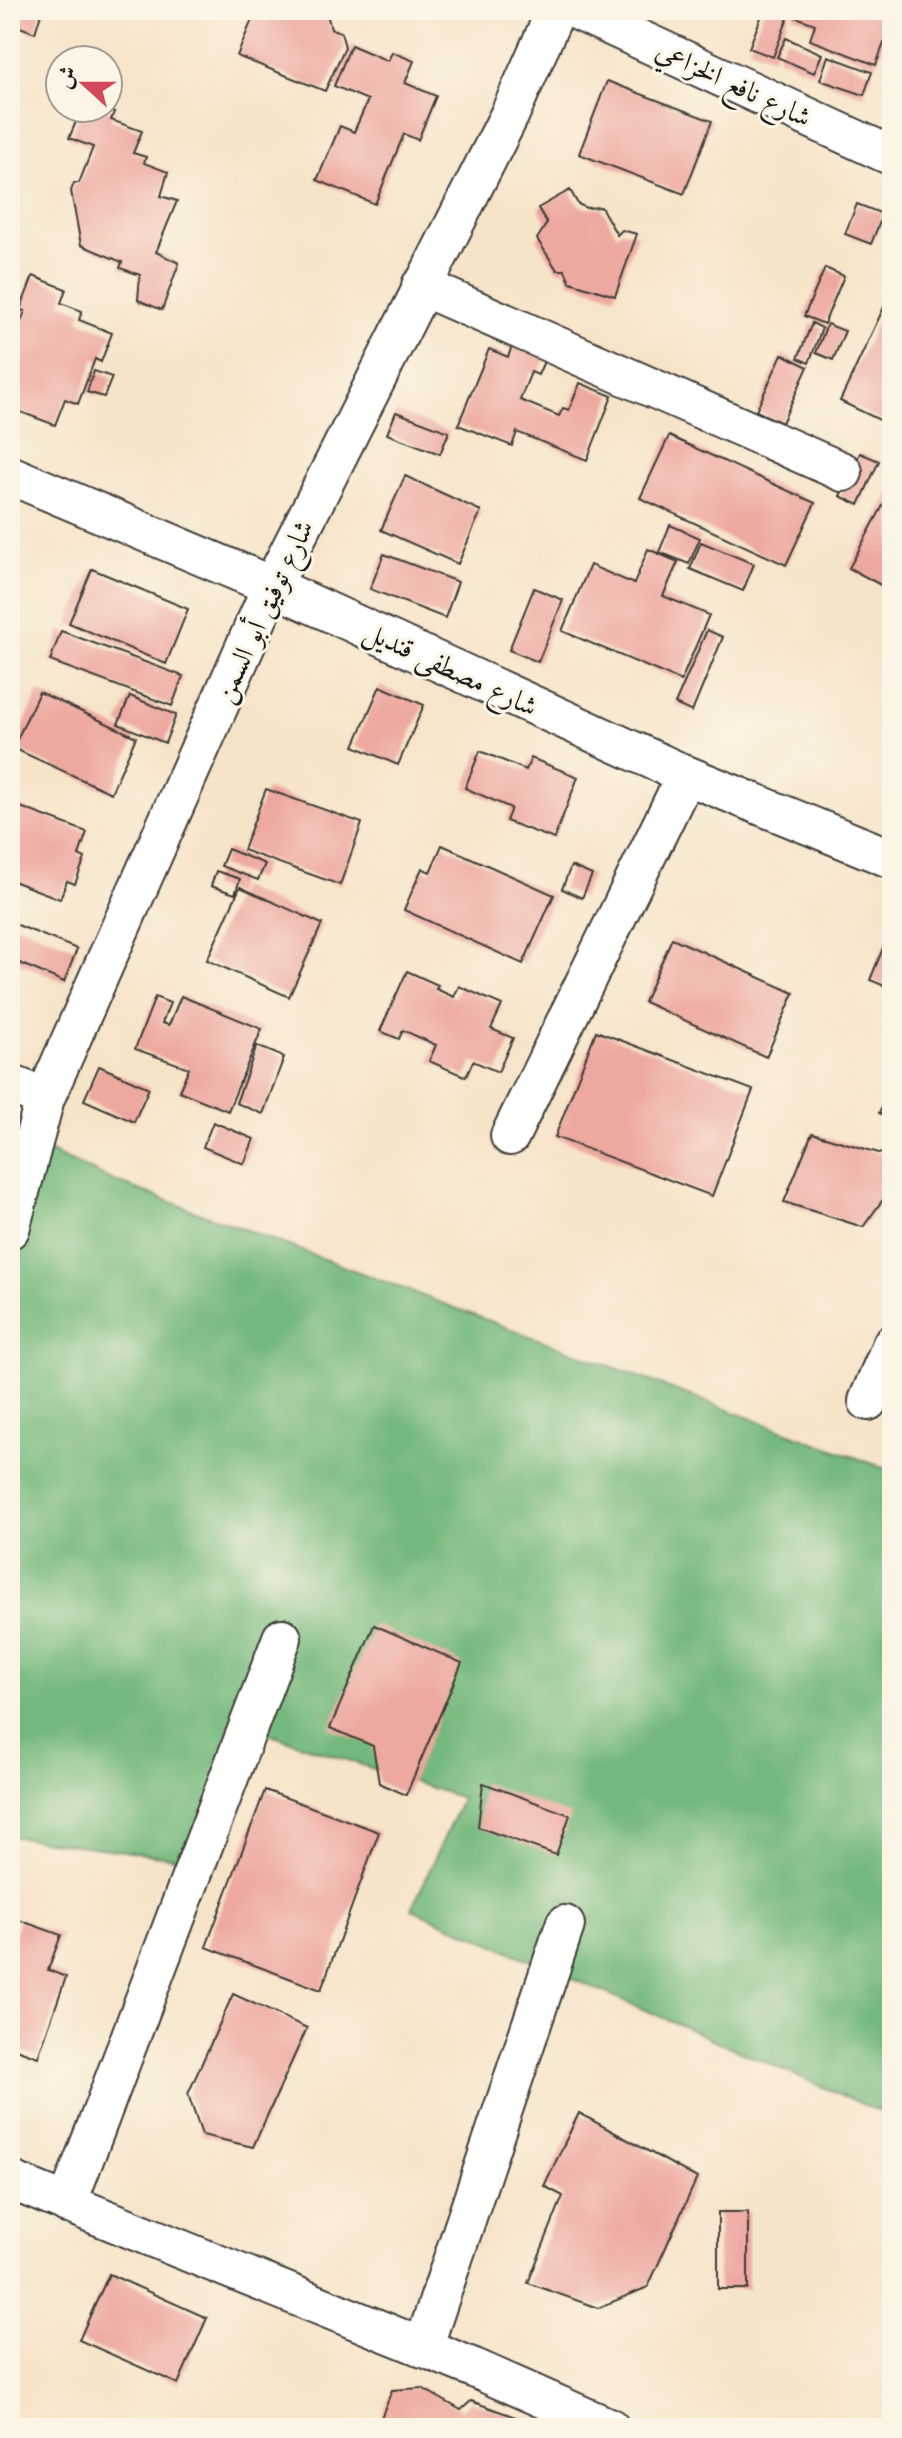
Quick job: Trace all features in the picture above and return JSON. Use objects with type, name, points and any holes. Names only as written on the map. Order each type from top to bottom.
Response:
[{"type":"street","name":"شارع توفيق أبو السمن","points":[[10,1229],[45,1098],[272,586],[509,116],[556,10]]},
{"type":"street","name":"شارع نافع الخزاعي","points":[[576,10],[892,156]]},
{"type":"street","points":[[421,286],[843,472]]},
{"type":"street","name":"شارع مصطفى قنديل","points":[[10,475],[272,586],[686,775],[892,859]]},
{"type":"street","points":[[510,1136],[686,775]]},
{"type":"street","points":[[10,1084],[45,1098]]},
{"type":"street","points":[[868,1401],[892,1344]]},
{"type":"street","points":[[67,2204],[282,1638]]},
{"type":"street","points":[[423,2348],[565,1925]]},
{"type":"street","points":[[10,2180],[423,2348],[610,2428]]},
{"type":"green space","points":[[10,1134],[112,1180],[892,1471],[892,2117],[412,1909],[462,1798],[235,1723],[198,1861],[10,1836]]},
{"type":"building","points":[[10,10],[42,10],[35,33],[10,23]]},
{"type":"building","points":[[256,10],[335,10],[327,14],[331,29],[341,32],[345,47],[325,91],[237,56]]},
{"type":"building","points":[[764,10],[791,10],[773,57],[749,48]]},
{"type":"building","points":[[795,10],[892,10],[892,46],[884,43],[876,65],[810,40],[815,24],[793,16]]},
{"type":"building","points":[[786,38],[822,54],[814,73],[777,57]]},
{"type":"building","points":[[351,45],[388,61],[392,52],[414,61],[405,83],[436,96],[418,140],[404,134],[375,204],[317,180],[340,126],[354,132],[368,100],[334,86]]},
{"type":"building","points":[[828,56],[872,72],[864,95],[820,80]]},
{"type":"building","points":[[607,81],[712,121],[684,194],[579,154]]},
{"type":"building","points":[[75,124],[122,124],[142,131],[133,153],[146,157],[144,163],[168,172],[161,196],[177,201],[156,252],[179,263],[162,310],[138,300],[140,275],[120,268],[122,262],[81,245],[71,191],[74,183],[79,183],[93,147],[69,138]]},
{"type":"building","points":[[570,190],[578,204],[586,208],[601,207],[617,235],[622,230],[637,234],[615,296],[570,282],[565,270],[557,270],[537,239],[547,223],[538,208]]},
{"type":"building","points":[[857,204],[883,214],[871,244],[845,234]]},
{"type":"building","points":[[825,268],[844,276],[824,324],[804,316]]},
{"type":"building","points":[[33,276],[66,289],[61,303],[82,311],[79,320],[112,333],[101,362],[95,359],[78,404],[65,399],[55,425],[10,408],[10,351],[25,311],[20,310]]},
{"type":"building","points":[[892,290],[892,426],[840,401]]},
{"type":"building","points":[[812,323],[822,328],[809,363],[798,358]]},
{"type":"building","points":[[827,324],[845,331],[833,360],[816,353]]},
{"type":"building","points":[[512,346],[545,359],[538,375],[531,372],[520,400],[559,416],[563,408],[569,410],[580,383],[612,396],[587,460],[517,432],[512,446],[458,425],[489,349],[508,357]]},
{"type":"building","points":[[782,354],[808,367],[782,423],[756,411]]},
{"type":"building","points":[[94,371],[112,377],[104,397],[87,392]]},
{"type":"building","points":[[396,412],[449,432],[440,454],[387,434]]},
{"type":"building","points":[[669,436],[815,503],[786,565],[640,498]]},
{"type":"building","points":[[860,453],[879,461],[859,505],[840,496]]},
{"type":"building","points":[[405,476],[481,511],[458,564],[381,530]]},
{"type":"building","points":[[892,489],[892,591],[849,568]]},
{"type":"building","points":[[670,525],[700,538],[689,564],[659,552]]},
{"type":"building","points":[[701,542],[754,564],[743,591],[690,569]]},
{"type":"building","points":[[648,549],[678,562],[663,596],[709,615],[681,681],[562,631],[590,565],[634,584]]},
{"type":"building","points":[[384,554],[458,582],[445,618],[370,589]]},
{"type":"building","points":[[92,569],[188,609],[166,664],[69,623]]},
{"type":"building","points":[[534,588],[563,600],[538,662],[509,650]]},
{"type":"building","points":[[707,630],[723,637],[692,712],[675,704]]},
{"type":"building","points":[[61,631],[183,676],[172,706],[50,661]]},
{"type":"building","points":[[380,686],[424,705],[398,765],[354,746]]},
{"type":"building","points":[[39,692],[136,737],[111,793],[13,748]]},
{"type":"building","points":[[130,696],[176,715],[165,743],[118,724]]},
{"type":"building","points":[[480,751],[526,770],[531,758],[578,777],[554,839],[506,821],[511,808],[465,788]]},
{"type":"building","points":[[266,789],[362,823],[340,885],[243,850]]},
{"type":"building","points":[[10,803],[87,832],[79,855],[85,858],[75,884],[67,881],[60,899],[10,880]]},
{"type":"building","points":[[442,845],[554,895],[523,964],[404,910],[422,868],[430,872]]},
{"type":"building","points":[[228,849],[265,864],[258,880],[221,866]]},
{"type":"building","points":[[571,866],[592,875],[582,898],[562,889]]},
{"type":"building","points":[[216,871],[240,879],[235,894],[211,886]]},
{"type":"building","points":[[240,887],[322,924],[289,997],[207,960]]},
{"type":"building","points":[[10,922],[77,949],[64,982],[10,959]]},
{"type":"building","points":[[892,926],[892,989],[870,980]]},
{"type":"building","points":[[672,938],[794,993],[766,1057],[644,1002]]},
{"type":"building","points":[[407,971],[438,985],[436,989],[454,997],[459,986],[502,1005],[491,1029],[513,1038],[498,1072],[473,1061],[466,1077],[429,1061],[436,1045],[403,1030],[399,1039],[380,1031]]},
{"type":"building","points":[[181,996],[262,1029],[228,1111],[179,1091],[189,1068],[135,1049],[155,997],[170,1003],[162,1023],[169,1025]]},
{"type":"building","points":[[596,1031],[753,1090],[712,1196],[555,1137]]},
{"type":"building","points":[[257,1046],[284,1057],[263,1114],[236,1103]]},
{"type":"building","points":[[99,1066],[149,1088],[134,1122],[84,1100]]},
{"type":"building","points":[[892,1081],[892,1119],[879,1113]]},
{"type":"building","points":[[213,1122],[254,1139],[244,1164],[203,1147]]},
{"type":"building","points":[[812,1133],[892,1157],[892,1187],[863,1227],[784,1202]]},
{"type":"building","points":[[374,1625],[462,1663],[406,1795],[379,1783],[373,1746],[330,1728]]},
{"type":"building","points":[[892,1732],[892,1754],[886,1753]]},
{"type":"building","points":[[483,1783],[570,1815],[556,1855],[478,1827]]},
{"type":"building","points":[[265,1790],[379,1832],[321,1990],[206,1947]]},
{"type":"building","points":[[19,1920],[61,1935],[48,1970],[66,1977],[38,2057],[16,2049],[10,2063],[10,1946]]},
{"type":"building","points":[[233,1994],[307,2028],[253,2147],[202,2135],[188,2094]]},
{"type":"building","points":[[579,2113],[697,2178],[648,2287],[598,2308],[528,2283],[563,2196],[544,2186]]},
{"type":"building","points":[[718,2212],[748,2212],[748,2289],[718,2289]]},
{"type":"building","points":[[109,2274],[207,2318],[178,2384],[79,2340]]},
{"type":"building","points":[[422,2388],[461,2410],[471,2401],[546,2428],[377,2428],[392,2390]]}]
